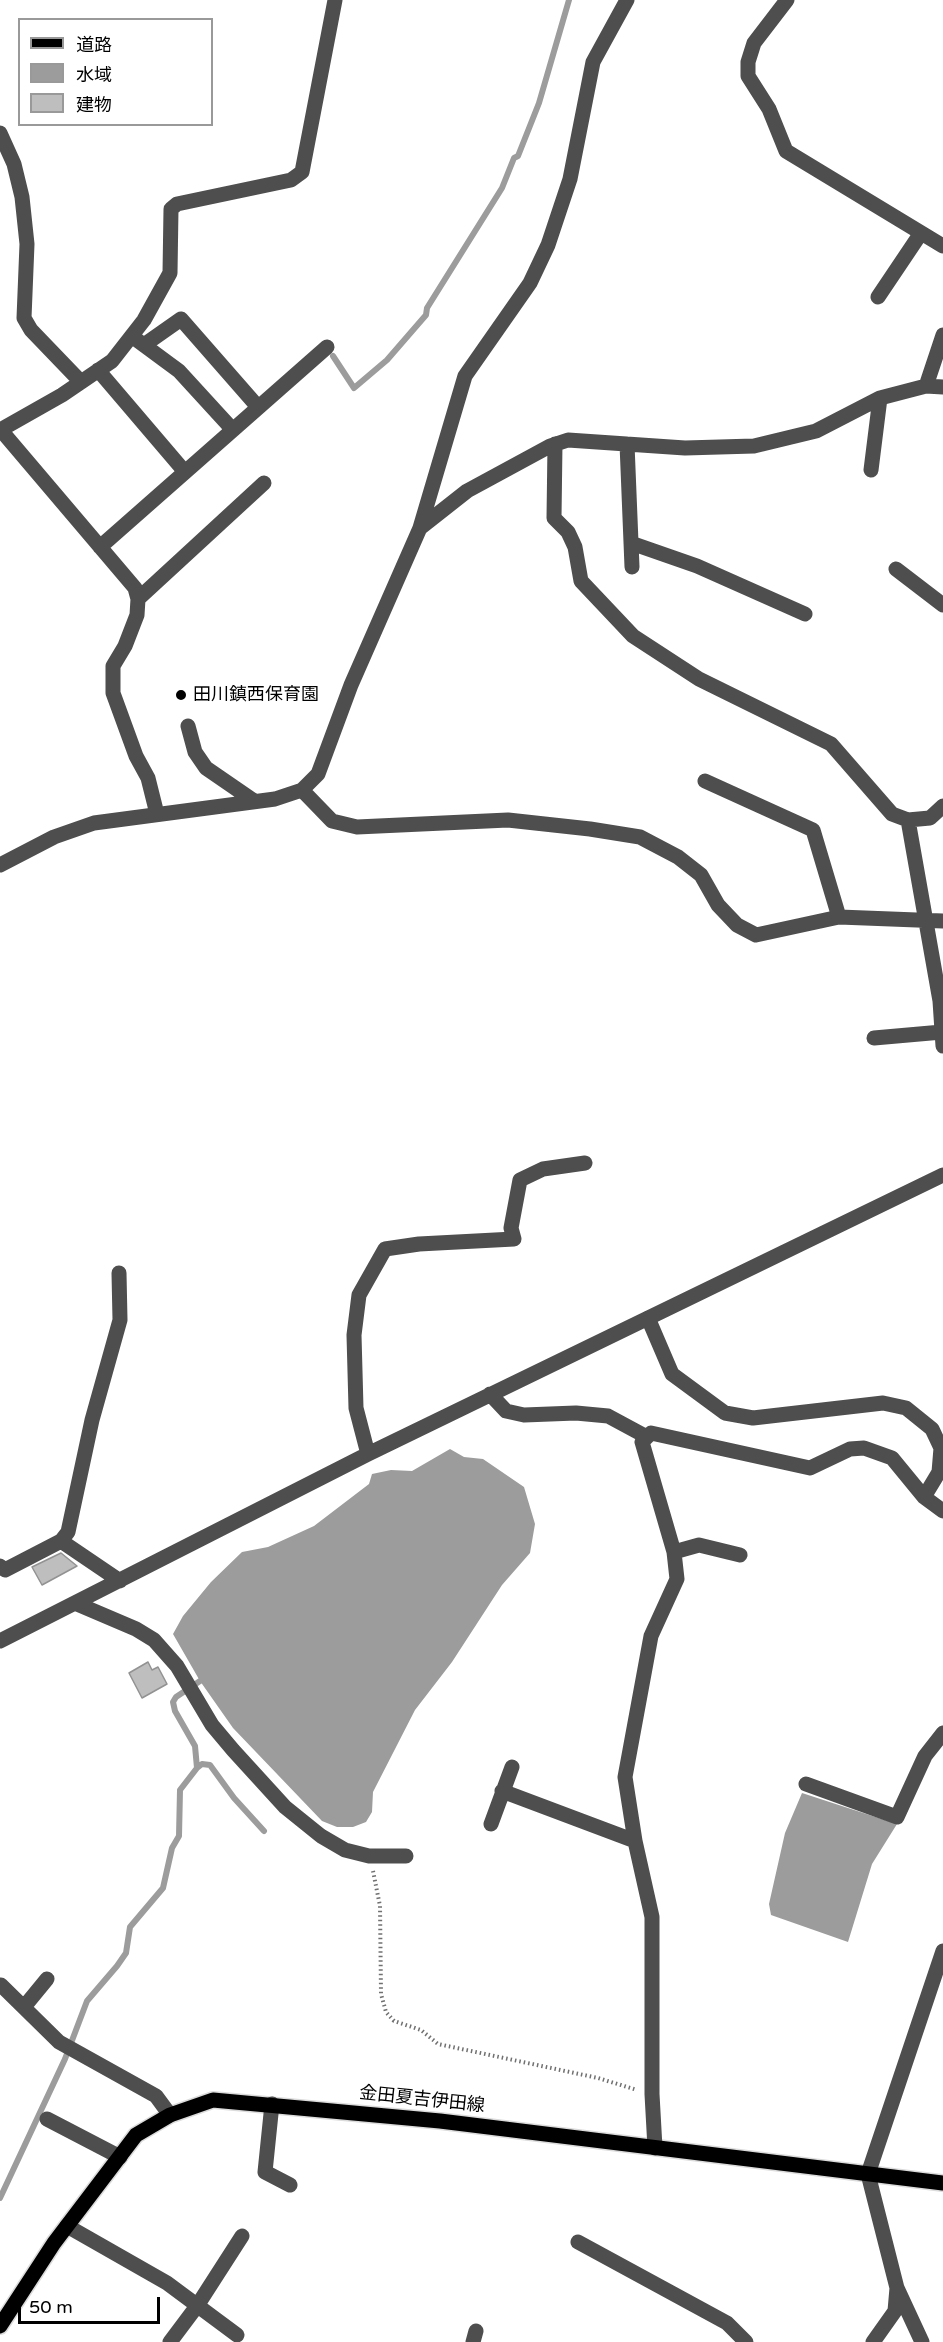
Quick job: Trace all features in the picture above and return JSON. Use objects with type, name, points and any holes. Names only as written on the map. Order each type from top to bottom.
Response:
[{"type":"main road","name":"金田夏吉伊田線","points":[[0,2326],[67,2226],[136,2135],[170,2115],[213,2100],[272,2104],[943,2183]]},
{"type":"street","points":[[138,340],[170,273],[171,210],[177,204],[291,180],[302,172],[335,0]]},
{"type":"street","points":[[0,865],[54,837],[94,823],[254,801],[302,790],[318,774],[351,685],[420,528],[465,376],[530,283],[548,245],[570,179],[593,62],[627,0]]},
{"type":"street","points":[[787,0],[754,43],[748,62],[748,76],[769,109],[786,151],[943,246]]},
{"type":"street","points":[[0,133],[14,164],[22,197],[27,244],[24,318],[31,330],[81,382]]},
{"type":"street","points":[[878,297],[921,233]]},
{"type":"street","points":[[157,814],[148,778],[136,756],[113,693],[113,666],[125,646],[136,615],[138,599],[135,588],[1,429],[81,382],[138,340],[181,319],[258,407]]},
{"type":"street","points":[[927,386],[943,335]]},
{"type":"street","points":[[138,340],[179,371],[232,430]]},
{"type":"street","points":[[100,547],[327,347]]},
{"type":"street","points":[[98,370],[185,471]]},
{"type":"street","points":[[420,528],[467,491],[555,444],[568,440],[685,448],[754,447],[816,431],[880,398],[927,386],[943,387]]},
{"type":"street","points":[[871,470],[880,398]]},
{"type":"street","points":[[555,444],[554,518],[568,532],[575,547],[581,581],[633,636],[699,679],[831,744],[892,814],[908,820],[930,818],[943,806]]},
{"type":"street","points":[[627,444],[632,567]]},
{"type":"street","points":[[138,599],[264,483]]},
{"type":"street","points":[[632,543],[697,566],[805,615]]},
{"type":"street","points":[[896,569],[943,605]]},
{"type":"street","points":[[188,726],[195,752],[206,768],[254,801]]},
{"type":"street","points":[[705,781],[813,830],[839,917]]},
{"type":"street","points":[[302,790],[332,821],[357,827],[508,820],[640,837],[678,857],[701,875],[718,905],[737,926],[756,935],[839,917],[935,920]]},
{"type":"street","points":[[908,820],[935,920],[943,1046]]},
{"type":"street","points":[[874,1038],[942,1032]]},
{"type":"street","points":[[368,1454],[356,1408],[354,1335],[359,1295],[385,1249],[419,1244],[514,1239],[511,1228],[520,1180],[543,1169],[585,1163]]},
{"type":"street","points":[[0,1641],[368,1454],[943,1175]]},
{"type":"street","points":[[0,1566],[5,1570],[61,1541],[68,1532],[92,1420],[120,1320],[119,1273]]},
{"type":"street","points":[[648,1318],[672,1374],[725,1413],[753,1418],[883,1403],[906,1408],[932,1430],[941,1448],[939,1472],[924,1497]]},
{"type":"street","points":[[490,1394],[506,1411],[524,1415],[576,1413],[608,1416],[647,1437]]},
{"type":"street","points":[[655,2148],[652,2094],[652,1917],[635,1841],[626,1777],[651,1636],[677,1579],[674,1552],[642,1442],[651,1433],[810,1468],[850,1449],[864,1448],[892,1458],[924,1497],[943,1511]]},
{"type":"street","points":[[61,1541],[120,1581]]},
{"type":"street","points":[[674,1552],[699,1545],[740,1555]]},
{"type":"street","points":[[75,1603],[136,1629],[154,1640],[177,1666],[212,1725],[285,1807],[321,1836],[345,1850],[369,1856],[406,1856]]},
{"type":"street","points":[[806,1784],[897,1817],[925,1756],[943,1733]]},
{"type":"street","points":[[491,1824],[512,1767]]},
{"type":"street","points":[[502,1791],[635,1841]]},
{"type":"street","points":[[922,2342],[897,2288],[868,2174],[943,1951]]},
{"type":"street","points":[[24,2007],[47,1979]]},
{"type":"street","points":[[1,1985],[59,2042],[156,2096],[170,2115]]},
{"type":"street","points":[[272,2104],[265,2172],[290,2185]]},
{"type":"street","points":[[47,2119],[120,2157]]},
{"type":"street","points":[[67,2226],[167,2283],[237,2335]]},
{"type":"street","points":[[170,2342],[197,2306],[242,2236]]},
{"type":"street","points":[[578,2242],[727,2323],[746,2342]]},
{"type":"street","points":[[873,2342],[895,2311],[897,2288]]},
{"type":"path","points":[[369,1856],[379,1898],[381,1994],[386,2012],[394,2021],[421,2030],[438,2044],[598,2078],[652,2094]]},
{"type":"water","points":[[450,1449],[464,1457],[483,1459],[524,1487],[535,1524],[530,1553],[502,1585],[452,1662],[415,1710],[373,1792],[372,1812],[366,1822],[353,1827],[337,1827],[322,1821],[233,1728],[200,1681],[173,1634],[183,1616],[211,1582],[242,1552],[268,1547],[314,1526],[369,1484],[372,1474],[391,1470],[412,1471]]},
{"type":"water","points":[[802,1793],[897,1824],[872,1864],[848,1942],[771,1915],[769,1904],[785,1833]]},
{"type":"building","points":[[61,1553],[77,1566],[42,1585],[32,1567]]},
{"type":"building","points":[[148,1662],[152,1670],[158,1667],[167,1684],[142,1698],[129,1673]]},
{"type":"waterway","points":[[333,356],[354,388],[387,360],[426,315],[427,308],[502,188],[514,158],[518,156],[539,103],[569,0]]},
{"type":"waterway","points":[[0,2198],[65,2059],[87,2001],[126,1953],[130,1927],[163,1888],[172,1848],[179,1836],[180,1790],[197,1768],[195,1746],[175,1711],[173,1702],[176,1697],[200,1681]]},
{"type":"waterway","points":[[197,1768],[202,1764],[210,1765],[234,1798],[264,1831]]},
{"type":"place","name":"田川鎮西保育園","points":[[181,695]]}]
